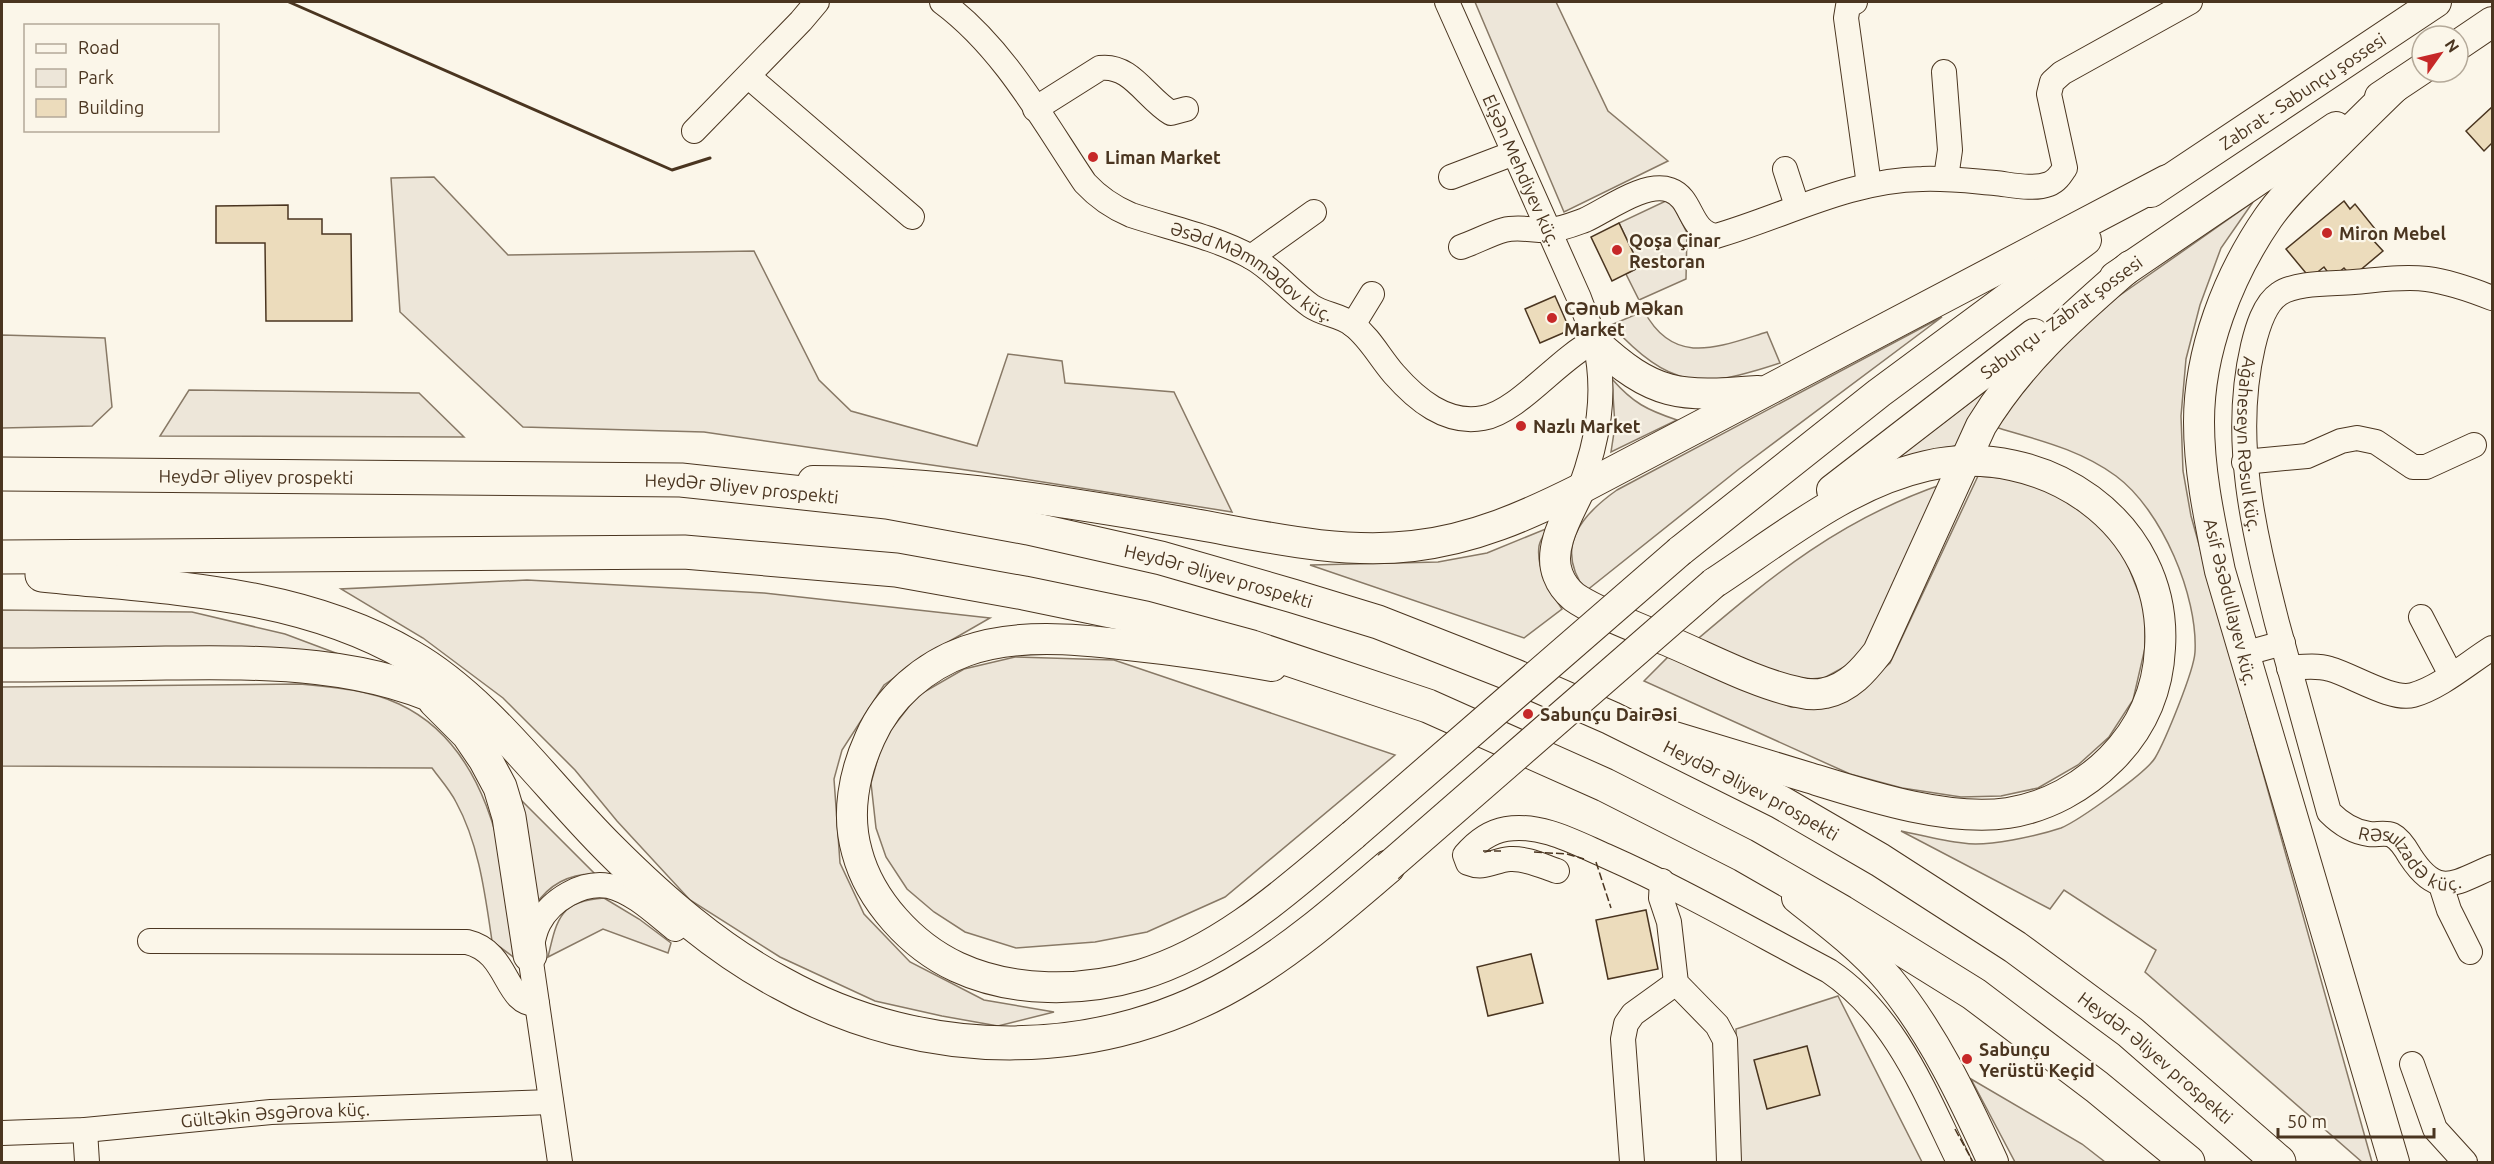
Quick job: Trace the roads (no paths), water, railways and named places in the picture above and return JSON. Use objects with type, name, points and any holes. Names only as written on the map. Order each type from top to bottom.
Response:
[{"type":"highway","name":"Heydər Əliyev prospekti","points":[[2,474],[681,480],[886,501],[1028,528],[1161,558],[1378,622],[1456,651],[1611,718],[1780,802],[1880,860],[2015,947],[2130,1032],[2279,1162]]},
{"type":"highway","points":[[2,557],[684,552],[896,570],[1145,618],[1252,647],[1428,706],[1605,785],[1743,855],[1842,912],[1974,994],[2097,1087],[2187,1162]]},
{"type":"highway","points":[[2,570],[232,597],[297,608],[336,620],[367,633],[413,657],[445,680],[509,740],[610,849],[685,918],[733,953],[781,984],[844,1013],[878,1025],[925,1036],[966,1042],[1055,1043],[1101,1035],[1190,1006],[1245,978],[1300,941],[1388,867]]},
{"type":"highway","points":[[2,665],[279,664],[361,674],[398,682],[424,692],[478,719],[509,740]]},
{"type":"highway","points":[[424,692],[445,709],[468,734],[500,787],[509,817],[531,954]]},
{"type":"main road","name":"Zabrat - Sabunçu şossesi","points":[[2167,180],[2436,2]]},
{"type":"main road","points":[[2470,37],[2493,22]]},
{"type":"main road","name":"Sabunçu - Zabrat şossesi","points":[[1714,583],[2058,316],[2410,77]]},
{"type":"main road","name":"Asif Əsədullayev küç.","points":[[2394,1162],[2243,654],[2218,560],[2201,460],[2199,421],[2210,343],[2222,306],[2237,272],[2269,217],[2292,189],[2395,87]]},
{"type":"main road","points":[[681,480],[891,483],[1062,503],[1312,544],[1378,548],[1412,546],[1469,536],[1533,512],[1580,489],[2167,180]]},
{"type":"main road","points":[[1356,683],[1205,653],[1112,643],[1037,639],[993,643],[965,651],[916,678],[892,701],[876,724],[861,757],[853,786],[856,851],[871,886],[897,921],[924,949],[959,968],[1004,982],[1047,987],[1104,984],[1141,975],[1195,953],[1243,924],[1287,891],[1680,551],[1879,393],[2167,180]]},
{"type":"main road","points":[[1580,489],[1561,531],[1555,558],[1557,574],[1574,597],[1616,618],[1764,682],[1798,692],[1824,693],[1841,687],[1861,674],[1878,652],[1994,404],[2026,362],[2056,330],[2130,266]]},
{"type":"main road","points":[[1594,341],[1630,372],[1646,381],[1682,394],[1704,395],[1770,390]]},
{"type":"main road","points":[[1388,867],[1714,583],[1841,500],[1906,471],[1966,460],[2004,464],[2043,473],[2073,487],[2101,507],[2120,526],[2149,576],[2159,607],[2161,636],[2159,667],[2152,696],[2141,722],[2100,771],[2073,790],[2044,804],[2007,813],[1964,814],[1907,805],[1865,795],[1611,718]]},
{"type":"main road","points":[[1743,855],[1835,929],[1888,979],[1943,1061],[1993,1162]]},
{"type":"main road","points":[[2130,1032],[2299,1162]]},
{"type":"street","points":[[694,131],[749,77],[817,2]]},
{"type":"street","name":"Əsəd Məmmədov küç.","points":[[942,2],[977,31],[1016,79],[1084,183],[1096,195],[1131,215],[1226,246],[1251,257],[1268,268],[1312,307],[1342,318],[1353,325],[1369,341],[1393,374],[1422,402],[1439,412],[1456,418],[1481,419],[1497,415],[1566,358],[1594,341]]},
{"type":"street","name":"Elşən Mehdiyev küç.","points":[[1447,2],[1549,230],[1594,341],[1600,372],[1599,425],[1594,452],[1580,489]]},
{"type":"street","points":[[1855,2],[1848,6],[1845,18],[1869,184]]},
{"type":"street","points":[[1461,247],[1504,230],[1529,228],[1549,230],[1569,226],[1629,196],[1652,189],[1668,189],[1677,194],[1690,211],[1698,228],[1706,234],[1716,236],[1869,184],[1896,180],[1946,178],[2035,187],[2051,183],[2065,168],[2049,94],[2052,82],[2062,73],[2190,2]]},
{"type":"street","points":[[1035,109],[1100,68],[1111,67],[1124,71],[1171,113],[1186,109]]},
{"type":"street","points":[[1944,72],[1950,150],[1946,178]]},
{"type":"street","points":[[749,77],[912,217]]},
{"type":"street","points":[[1451,177],[1514,153]]},
{"type":"street","points":[[1785,169],[1797,207]]},
{"type":"street","points":[[1251,257],[1314,212]]},
{"type":"street","name":"Ağaheseyn Rəsul küç.","points":[[2329,812],[2289,668],[2253,522],[2244,462],[2244,408],[2248,364],[2256,330],[2269,304],[2278,294],[2292,287],[2380,279],[2427,279],[2493,298]]},
{"type":"street","points":[[1353,325],[1372,294]]},
{"type":"street","points":[[2244,462],[2307,456],[2341,441],[2357,438],[2376,442],[2413,467],[2426,467],[2474,445]]},
{"type":"street","points":[[2421,617],[2451,675]]},
{"type":"street","points":[[2243,654],[2283,643]]},
{"type":"street","points":[[2289,668],[2307,666],[2329,669],[2397,695],[2412,696],[2451,675],[2493,648]]},
{"type":"street","name":"Rəsulzadə küç.","points":[[2329,812],[2341,824],[2367,834],[2393,836],[2430,880],[2441,885],[2454,883],[2493,867]]},
{"type":"street","points":[[1557,871],[1526,861],[1509,859],[1477,867],[1468,863],[1465,855],[1486,836],[1507,829],[1540,830],[1561,836],[1662,881],[1829,971],[1844,981],[1874,1009],[1894,1036],[1959,1162]]},
{"type":"street","points":[[1662,881],[1661,898],[1669,922],[1676,983],[1716,1025],[1725,1040],[1729,1162]]},
{"type":"street","points":[[560,1162],[531,954],[539,923],[552,906],[577,890],[592,885],[609,886],[641,903],[734,970],[772,992],[825,1014],[878,1025]]},
{"type":"street","points":[[2441,885],[2449,910],[2470,951]]},
{"type":"street","points":[[150,941],[467,942],[479,945],[488,951],[503,970],[519,999],[528,1005],[537,1004]]},
{"type":"street","points":[[1632,1162],[1623,1039],[1626,1024],[1633,1014],[1676,983]]},
{"type":"street","points":[[2412,1064],[2435,1129],[2465,1162]]},
{"type":"street","name":"Gültəkin Əsgərova küç.","points":[[2,1133],[86,1130],[271,1112],[551,1102]]},
{"type":"street","points":[[86,1130],[87,1162]]},
{"type":"place","name":"Liman Market","points":[[1093,157]]},
{"type":"place","name":"Miron Mebel","points":[[2327,233]]},
{"type":"place","name":"Qoşa Çinar Restoran","points":[[1617,250]]},
{"type":"place","name":"Cənub Məkan Market","points":[[1552,318]]},
{"type":"place","name":"Nazlı Market","points":[[1521,426]]},
{"type":"place","name":"Sabunçu Dairəsi","points":[[1528,714]]},
{"type":"place","name":"Sabunçu Yerüstü Keçid","points":[[1967,1059]]}]
